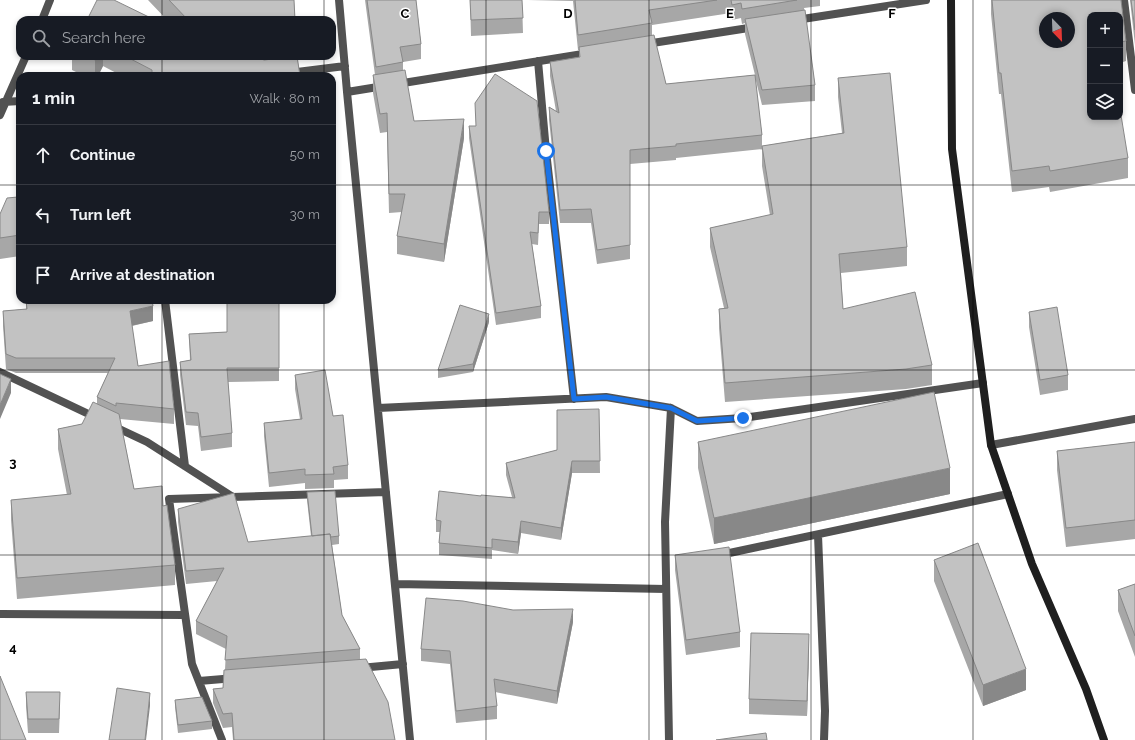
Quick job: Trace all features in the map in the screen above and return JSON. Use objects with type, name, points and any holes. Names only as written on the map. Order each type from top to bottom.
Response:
[{"type":"street","points":[[44,16],[50,0]]},
{"type":"street","points":[[339,0],[410,740]]},
{"type":"street","points":[[786,22],[926,0]]},
{"type":"street","points":[[952,0],[952,149],[990,445],[1032,564],[1086,689],[1104,740]]},
{"type":"street","points":[[1124,0],[1135,90]]},
{"type":"street","points":[[639,45],[763,26]]},
{"type":"street","points":[[347,92],[600,51]]},
{"type":"street","points":[[18,72],[24,60]]},
{"type":"street","points":[[538,61],[548,167],[574,399]]},
{"type":"street","points":[[296,72],[345,66]]},
{"type":"street","points":[[0,115],[3,102],[16,76]]},
{"type":"street","points":[[3,102],[16,101]]},
{"type":"street","points":[[165,304],[185,466]]},
{"type":"street","points":[[0,372],[147,442],[233,497]]},
{"type":"street","points":[[378,408],[606,397],[671,408],[697,421],[743,418],[983,383]]},
{"type":"street","points":[[669,740],[666,589],[670,566],[665,522],[671,408]]},
{"type":"street","points":[[990,445],[1135,419]]},
{"type":"street","points":[[222,740],[192,664],[169,499],[386,492]]},
{"type":"street","points":[[712,557],[1008,494]]},
{"type":"street","points":[[818,535],[825,711],[824,740]]},
{"type":"street","points":[[395,584],[666,589]]},
{"type":"street","points":[[0,614],[185,615]]},
{"type":"street","points":[[348,669],[403,664]]},
{"type":"street","points":[[199,681],[246,677]]},
{"type":"building","points":[[97,0],[114,0],[147,16],[89,16]]},
{"type":"building","points":[[169,0],[294,0],[295,16],[184,16]]},
{"type":"building","points":[[367,0],[416,0],[421,44],[400,47],[403,62],[376,67]]},
{"type":"building","points":[[470,0],[522,0],[523,18],[471,20]]},
{"type":"building","points":[[575,0],[717,0],[649,10],[652,23],[578,35]]},
{"type":"building","points":[[731,0],[797,0],[742,9],[741,3],[732,5]]},
{"type":"building","points":[[992,0],[1121,0],[1122,12],[1087,12],[1087,120],[1122,120],[1128,158],[1050,171],[1049,166],[1012,171],[1001,73],[999,73]]},
{"type":"building","points":[[1131,0],[1135,0],[1135,30]]},
{"type":"building","points":[[805,10],[815,85],[762,90],[745,19]]},
{"type":"building","points":[[1123,16],[1126,41],[1123,42]]},
{"type":"building","points":[[654,35],[666,84],[755,75],[762,135],[676,144],[676,146],[630,150],[630,245],[597,250],[591,209],[560,210],[549,107],[559,113],[550,62],[580,57],[579,47]]},
{"type":"building","points":[[133,60],[298,60],[299,72],[152,72],[152,70]]},
{"type":"building","points":[[405,70],[414,121],[464,119],[444,244],[397,236],[405,194],[389,194],[387,113],[380,114],[373,75]]},
{"type":"building","points":[[890,73],[907,247],[839,254],[843,309],[915,292],[932,365],[906,369],[725,383],[719,309],[728,308],[710,228],[773,214],[762,146],[844,133],[838,78]]},
{"type":"building","points":[[495,74],[537,101],[549,212],[539,212],[538,233],[530,232],[541,306],[496,313],[469,126],[476,126],[475,103]]},
{"type":"building","points":[[16,197],[16,236],[0,238],[0,214],[7,198]]},
{"type":"building","points":[[26,304],[153,304],[153,306],[130,311],[138,366],[169,361],[174,409],[116,403],[116,406],[97,397],[115,358],[16,358],[6,354],[3,311],[27,309]]},
{"type":"building","points":[[227,304],[279,304],[279,368],[227,368],[232,433],[201,437],[198,413],[186,412],[180,362],[191,360],[189,334],[227,332]]},
{"type":"building","points":[[460,305],[489,314],[473,364],[438,370]]},
{"type":"building","points":[[1057,307],[1068,375],[1040,380],[1029,312]]},
{"type":"building","points":[[325,370],[333,416],[343,415],[348,465],[333,467],[334,474],[305,475],[305,469],[269,473],[264,423],[302,419],[295,375]]},
{"type":"building","points":[[0,374],[11,379],[0,405]]},
{"type":"building","points":[[934,392],[950,468],[714,518],[698,442]]},
{"type":"building","points":[[93,402],[119,414],[134,489],[162,486],[163,506],[167,505],[175,565],[17,578],[11,500],[71,494],[58,429],[82,424]]},
{"type":"building","points":[[599,409],[600,461],[572,461],[561,528],[521,521],[518,542],[492,539],[492,548],[439,543],[441,521],[436,520],[439,491],[515,498],[506,463],[557,450],[557,410]]},
{"type":"building","points":[[1135,442],[1135,520],[1066,528],[1057,451]]},
{"type":"building","points":[[335,491],[339,536],[331,537],[330,534],[312,536],[307,492]]},
{"type":"building","points":[[234,493],[248,542],[330,534],[342,615],[360,649],[225,660],[227,636],[196,621],[224,568],[186,571],[178,509]]},
{"type":"building","points":[[978,543],[1026,669],[983,685],[934,560]]},
{"type":"building","points":[[729,547],[740,632],[686,640],[675,555]]},
{"type":"building","points":[[1135,584],[1135,636],[1118,590]]},
{"type":"building","points":[[426,598],[463,601],[513,610],[573,609],[557,691],[494,679],[497,706],[456,711],[450,651],[421,649]]},
{"type":"building","points":[[751,633],[809,634],[807,701],[749,699]]},
{"type":"building","points":[[366,659],[388,702],[395,740],[234,740],[232,713],[223,714],[213,689],[223,688],[224,670]]},
{"type":"building","points":[[0,676],[26,740],[0,740]]},
{"type":"building","points":[[117,688],[150,693],[145,740],[109,740]]},
{"type":"building","points":[[26,692],[60,692],[59,719],[28,719]]},
{"type":"building","points":[[202,697],[212,721],[178,725],[175,700]]},
{"type":"building","points":[[766,733],[767,740],[716,740]]},
{"type":"route","points":[[546,151],[574,399],[606,397],[671,408],[697,421],[743,418]]}]
